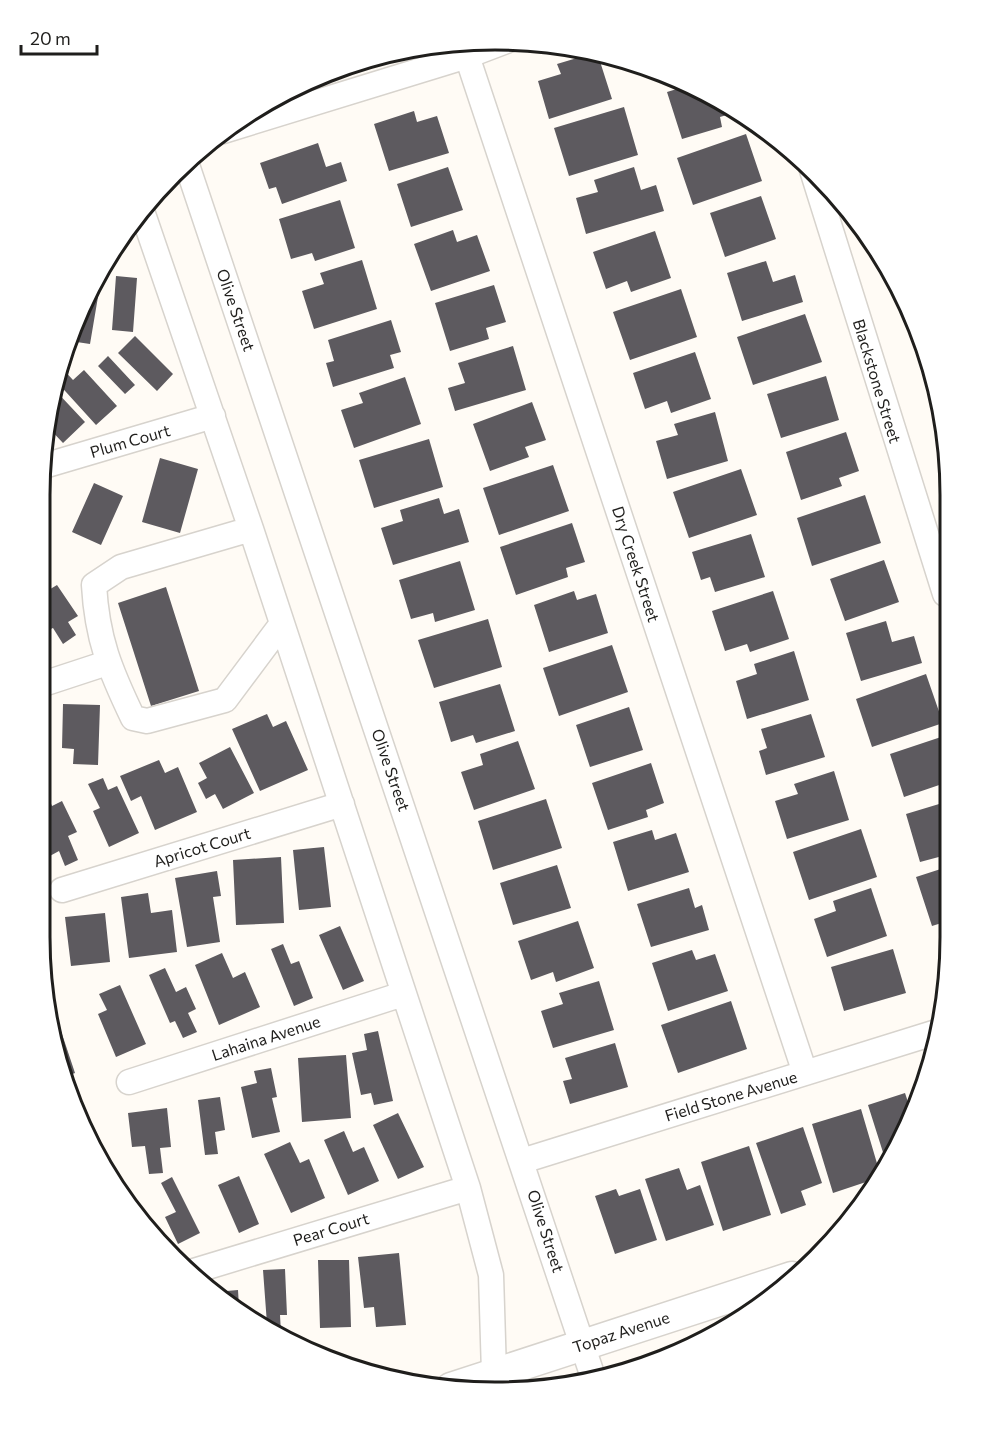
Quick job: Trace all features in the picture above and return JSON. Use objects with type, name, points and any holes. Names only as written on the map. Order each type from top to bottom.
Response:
[{"type":"street","points":[[251,122],[483,50]]},
{"type":"street","name":"Dry Creek Street","points":[[467,56],[805,1073]]},
{"type":"street","name":"Olive Street","points":[[189,171],[591,1371]]},
{"type":"street","name":"Blackstone Street","points":[[818,189],[935,534],[940,564]]},
{"type":"street","points":[[142,224],[213,416],[468,1188],[491,1275],[494,1373]]},
{"type":"street","name":"Plum Court","points":[[50,464],[213,416]]},
{"type":"street","points":[[251,529],[121,567],[94,585],[96,621],[107,663],[133,718],[147,721],[225,700],[281,625]]},
{"type":"street","points":[[50,682],[107,663]]},
{"type":"street","name":"Apricot Court","points":[[62,890],[342,804]]},
{"type":"street","name":"Lahaina Avenue","points":[[129,1082],[403,994]]},
{"type":"street","name":"Field Stone Avenue","points":[[522,1161],[929,1034]]},
{"type":"street","name":"Pear Court","points":[[199,1269],[468,1188]]},
{"type":"street","name":"Topaz Avenue","points":[[471,1381],[774,1283]]},
{"type":"building","points":[[579,57],[600,63],[612,99],[549,119],[538,81],[561,74],[557,64]]},
{"type":"building","points":[[678,89],[718,109],[727,115],[720,117],[722,127],[682,139],[667,92]]},
{"type":"building","points":[[624,107],[638,155],[569,176],[554,128]]},
{"type":"building","points":[[414,111],[417,122],[437,116],[449,153],[389,171],[374,124]]},
{"type":"building","points":[[746,134],[762,181],[693,205],[677,158]]},
{"type":"building","points":[[318,143],[326,167],[341,162],[347,181],[282,204],[276,187],[269,189],[260,163]]},
{"type":"building","points":[[448,167],[463,210],[411,227],[397,184]]},
{"type":"building","points":[[634,167],[641,190],[656,185],[664,211],[586,234],[576,198],[598,192],[594,180]]},
{"type":"building","points":[[761,196],[776,239],[725,257],[710,213]]},
{"type":"building","points":[[340,200],[355,248],[315,261],[312,253],[291,259],[279,219]]},
{"type":"building","points":[[453,230],[457,242],[477,235],[490,271],[431,291],[414,244]]},
{"type":"building","points":[[655,231],[671,278],[631,292],[627,281],[606,289],[593,252]]},
{"type":"building","points":[[362,260],[377,309],[314,329],[302,291],[324,284],[320,273]]},
{"type":"building","points":[[766,261],[773,282],[795,275],[803,302],[742,321],[727,273]]},
{"type":"building","points":[[116,276],[137,278],[133,332],[112,330]]},
{"type":"building","points":[[494,285],[506,322],[486,328],[489,339],[450,351],[435,303]]},
{"type":"building","points":[[681,289],[697,337],[630,360],[613,312]]},
{"type":"building","points":[[99,290],[90,344],[77,342]]},
{"type":"building","points":[[805,314],[822,362],[753,385],[737,337]]},
{"type":"building","points":[[391,320],[401,352],[390,355],[394,368],[333,387],[326,363],[334,361],[328,340]]},
{"type":"building","points":[[135,336],[173,374],[157,391],[118,353]]},
{"type":"building","points":[[513,346],[526,390],[455,411],[448,388],[465,383],[458,363]]},
{"type":"building","points":[[695,352],[711,399],[671,413],[667,401],[645,409],[633,373]]},
{"type":"building","points":[[108,356],[135,385],[125,394],[98,366]]},
{"type":"building","points":[[84,370],[117,406],[96,425],[63,389],[67,373],[73,380]]},
{"type":"building","points":[[826,376],[839,420],[781,438],[767,394]]},
{"type":"building","points":[[405,377],[421,424],[354,448],[341,410],[363,403],[359,393]]},
{"type":"building","points":[[61,396],[85,422],[63,443],[54,433]]},
{"type":"building","points":[[532,402],[546,440],[525,447],[529,457],[490,471],[473,424]]},
{"type":"building","points":[[715,412],[728,461],[667,479],[656,441],[678,435],[674,424]]},
{"type":"building","points":[[846,432],[859,471],[839,478],[842,486],[801,500],[786,452]]},
{"type":"building","points":[[429,439],[443,487],[374,508],[359,460]]},
{"type":"building","points":[[160,458],[198,469],[180,533],[142,522]]},
{"type":"building","points":[[553,465],[569,511],[499,535],[483,488]]},
{"type":"building","points":[[741,469],[757,515],[689,538],[673,492]]},
{"type":"building","points":[[94,483],[123,496],[101,545],[72,532]]},
{"type":"building","points":[[865,495],[881,543],[812,566],[797,518]]},
{"type":"building","points":[[439,498],[444,514],[459,509],[469,542],[393,565],[381,528],[403,521],[400,510]]},
{"type":"building","points":[[572,523],[585,562],[566,568],[568,577],[516,595],[500,547]]},
{"type":"building","points":[[751,534],[765,577],[715,592],[710,577],[701,580],[692,552]]},
{"type":"building","points":[[884,560],[899,602],[845,621],[830,579]]},
{"type":"building","points":[[460,561],[475,610],[435,622],[433,613],[411,619],[399,580]]},
{"type":"building","points":[[57,585],[78,616],[68,622],[76,635],[63,644],[53,628],[50,629],[50,589]]},
{"type":"building","points":[[166,587],[199,691],[151,706],[118,603]]},
{"type":"building","points":[[574,591],[577,600],[596,594],[608,633],[549,652],[534,605]]},
{"type":"building","points":[[773,591],[789,639],[750,652],[747,644],[725,651],[712,611]]},
{"type":"building","points":[[488,619],[502,667],[434,688],[418,640]]},
{"type":"building","points":[[886,621],[892,642],[914,636],[922,663],[861,681],[846,633]]},
{"type":"building","points":[[612,645],[628,692],[559,716],[543,668]]},
{"type":"building","points":[[794,651],[809,700],[747,719],[736,681],[757,674],[754,664]]},
{"type":"building","points":[[926,674],[940,714],[940,724],[872,747],[856,699]]},
{"type":"building","points":[[500,684],[515,731],[476,743],[473,735],[451,742],[439,702]]},
{"type":"building","points":[[63,704],[100,705],[98,765],[73,764],[74,749],[62,748]]},
{"type":"building","points":[[629,707],[643,750],[590,767],[576,725]]},
{"type":"building","points":[[267,714],[273,727],[286,721],[308,770],[260,791],[232,729]]},
{"type":"building","points":[[811,714],[825,757],[766,775],[759,751],[767,748],[761,729]]},
{"type":"building","points":[[940,737],[940,785],[904,797],[890,754]]},
{"type":"building","points":[[518,741],[535,789],[474,810],[461,772],[483,765],[480,754]]},
{"type":"building","points":[[230,747],[254,793],[223,809],[215,794],[206,799],[198,783],[207,778],[199,763]]},
{"type":"building","points":[[159,760],[165,773],[178,767],[197,812],[155,830],[141,796],[131,801],[120,776]]},
{"type":"building","points":[[651,763],[664,803],[646,810],[648,817],[608,830],[592,783]]},
{"type":"building","points":[[834,771],[849,820],[787,839],[775,801],[798,794],[794,784]]},
{"type":"building","points":[[103,778],[108,790],[117,786],[139,833],[109,847],[93,811],[100,808],[88,784]]},
{"type":"building","points":[[546,799],[562,848],[493,870],[478,821]]},
{"type":"building","points":[[62,801],[77,832],[68,836],[78,860],[65,866],[59,851],[50,856],[50,802],[52,806]]},
{"type":"building","points":[[940,804],[940,857],[920,862],[906,814]]},
{"type":"building","points":[[861,829],[877,877],[809,900],[793,852]]},
{"type":"building","points":[[652,830],[655,840],[676,833],[689,872],[628,891],[613,842]]},
{"type":"building","points":[[324,847],[331,907],[299,910],[293,850]]},
{"type":"building","points":[[281,857],[284,923],[236,925],[233,860]]},
{"type":"building","points":[[557,865],[571,908],[513,925],[500,883]]},
{"type":"building","points":[[940,869],[940,923],[932,926],[916,877]]},
{"type":"building","points":[[217,871],[221,896],[213,897],[220,942],[187,947],[175,878]]},
{"type":"building","points":[[689,888],[695,908],[702,905],[709,930],[651,947],[637,904]]},
{"type":"building","points":[[871,888],[887,936],[827,957],[814,919],[836,911],[833,901]]},
{"type":"building","points":[[148,893],[151,913],[172,910],[177,952],[129,958],[121,897]]},
{"type":"building","points":[[105,913],[110,962],[71,966],[65,917]]},
{"type":"building","points":[[578,921],[594,968],[556,982],[553,972],[531,980],[518,941]]},
{"type":"building","points":[[340,926],[364,981],[343,990],[319,935]]},
{"type":"building","points":[[283,944],[291,964],[299,961],[313,998],[294,1006],[271,949]]},
{"type":"building","points":[[893,949],[906,993],[844,1011],[831,967]]},
{"type":"building","points":[[692,950],[696,960],[715,954],[728,991],[668,1011],[652,963]]},
{"type":"building","points":[[222,953],[233,978],[245,972],[260,1007],[219,1025],[195,965]]},
{"type":"building","points":[[165,968],[176,992],[186,987],[196,1009],[188,1013],[197,1032],[183,1038],[175,1021],[170,1023],[149,975]]},
{"type":"building","points":[[599,981],[614,1030],[553,1048],[541,1011],[563,1004],[559,993]]},
{"type":"building","points":[[120,985],[146,1044],[116,1057],[98,1014],[107,1010],[99,994]]},
{"type":"building","points":[[731,1001],[747,1049],[678,1073],[661,1025]]},
{"type":"building","points":[[58,1021],[75,1073],[72,1074]]},
{"type":"building","points":[[378,1031],[393,1101],[374,1105],[371,1093],[361,1095],[352,1053],[367,1050],[364,1034]]},
{"type":"building","points":[[615,1043],[628,1087],[570,1104],[563,1081],[572,1079],[565,1058]]},
{"type":"building","points":[[346,1055],[351,1118],[302,1122],[298,1058]]},
{"type":"building","points":[[271,1068],[277,1097],[272,1098],[280,1132],[252,1138],[241,1087],[257,1083],[254,1071]]},
{"type":"building","points":[[905,1093],[908,1103],[884,1154],[868,1105]]},
{"type":"building","points":[[220,1097],[225,1130],[215,1132],[218,1154],[205,1155],[198,1100]]},
{"type":"building","points":[[167,1108],[171,1147],[160,1148],[163,1173],[149,1174],[145,1146],[132,1147],[128,1113]]},
{"type":"building","points":[[861,1109],[877,1165],[866,1182],[833,1193],[812,1124]]},
{"type":"building","points":[[398,1113],[424,1167],[398,1179],[373,1125]]},
{"type":"building","points":[[803,1127],[822,1183],[801,1191],[806,1205],[781,1214],[756,1143]]},
{"type":"building","points":[[344,1131],[353,1152],[364,1147],[379,1181],[348,1195],[324,1140]]},
{"type":"building","points":[[290,1142],[300,1163],[309,1159],[325,1198],[291,1213],[264,1154]]},
{"type":"building","points":[[749,1146],[771,1215],[723,1231],[701,1162]]},
{"type":"building","points":[[679,1168],[687,1190],[700,1185],[714,1225],[666,1241],[645,1179]]},
{"type":"building","points":[[239,1176],[259,1224],[239,1233],[218,1185]]},
{"type":"building","points":[[172,1177],[200,1233],[178,1244],[165,1217],[176,1212],[161,1183]]},
{"type":"building","points":[[616,1189],[619,1196],[640,1189],[657,1240],[615,1254],[595,1196]]},
{"type":"building","points":[[399,1253],[406,1325],[376,1327],[374,1307],[364,1308],[358,1257]]},
{"type":"building","points":[[318,1260],[349,1260],[351,1327],[320,1328]]},
{"type":"building","points":[[285,1269],[287,1315],[280,1315],[281,1327],[267,1319],[263,1270]]},
{"type":"building","points":[[238,1290],[239,1300],[227,1291]]}]
